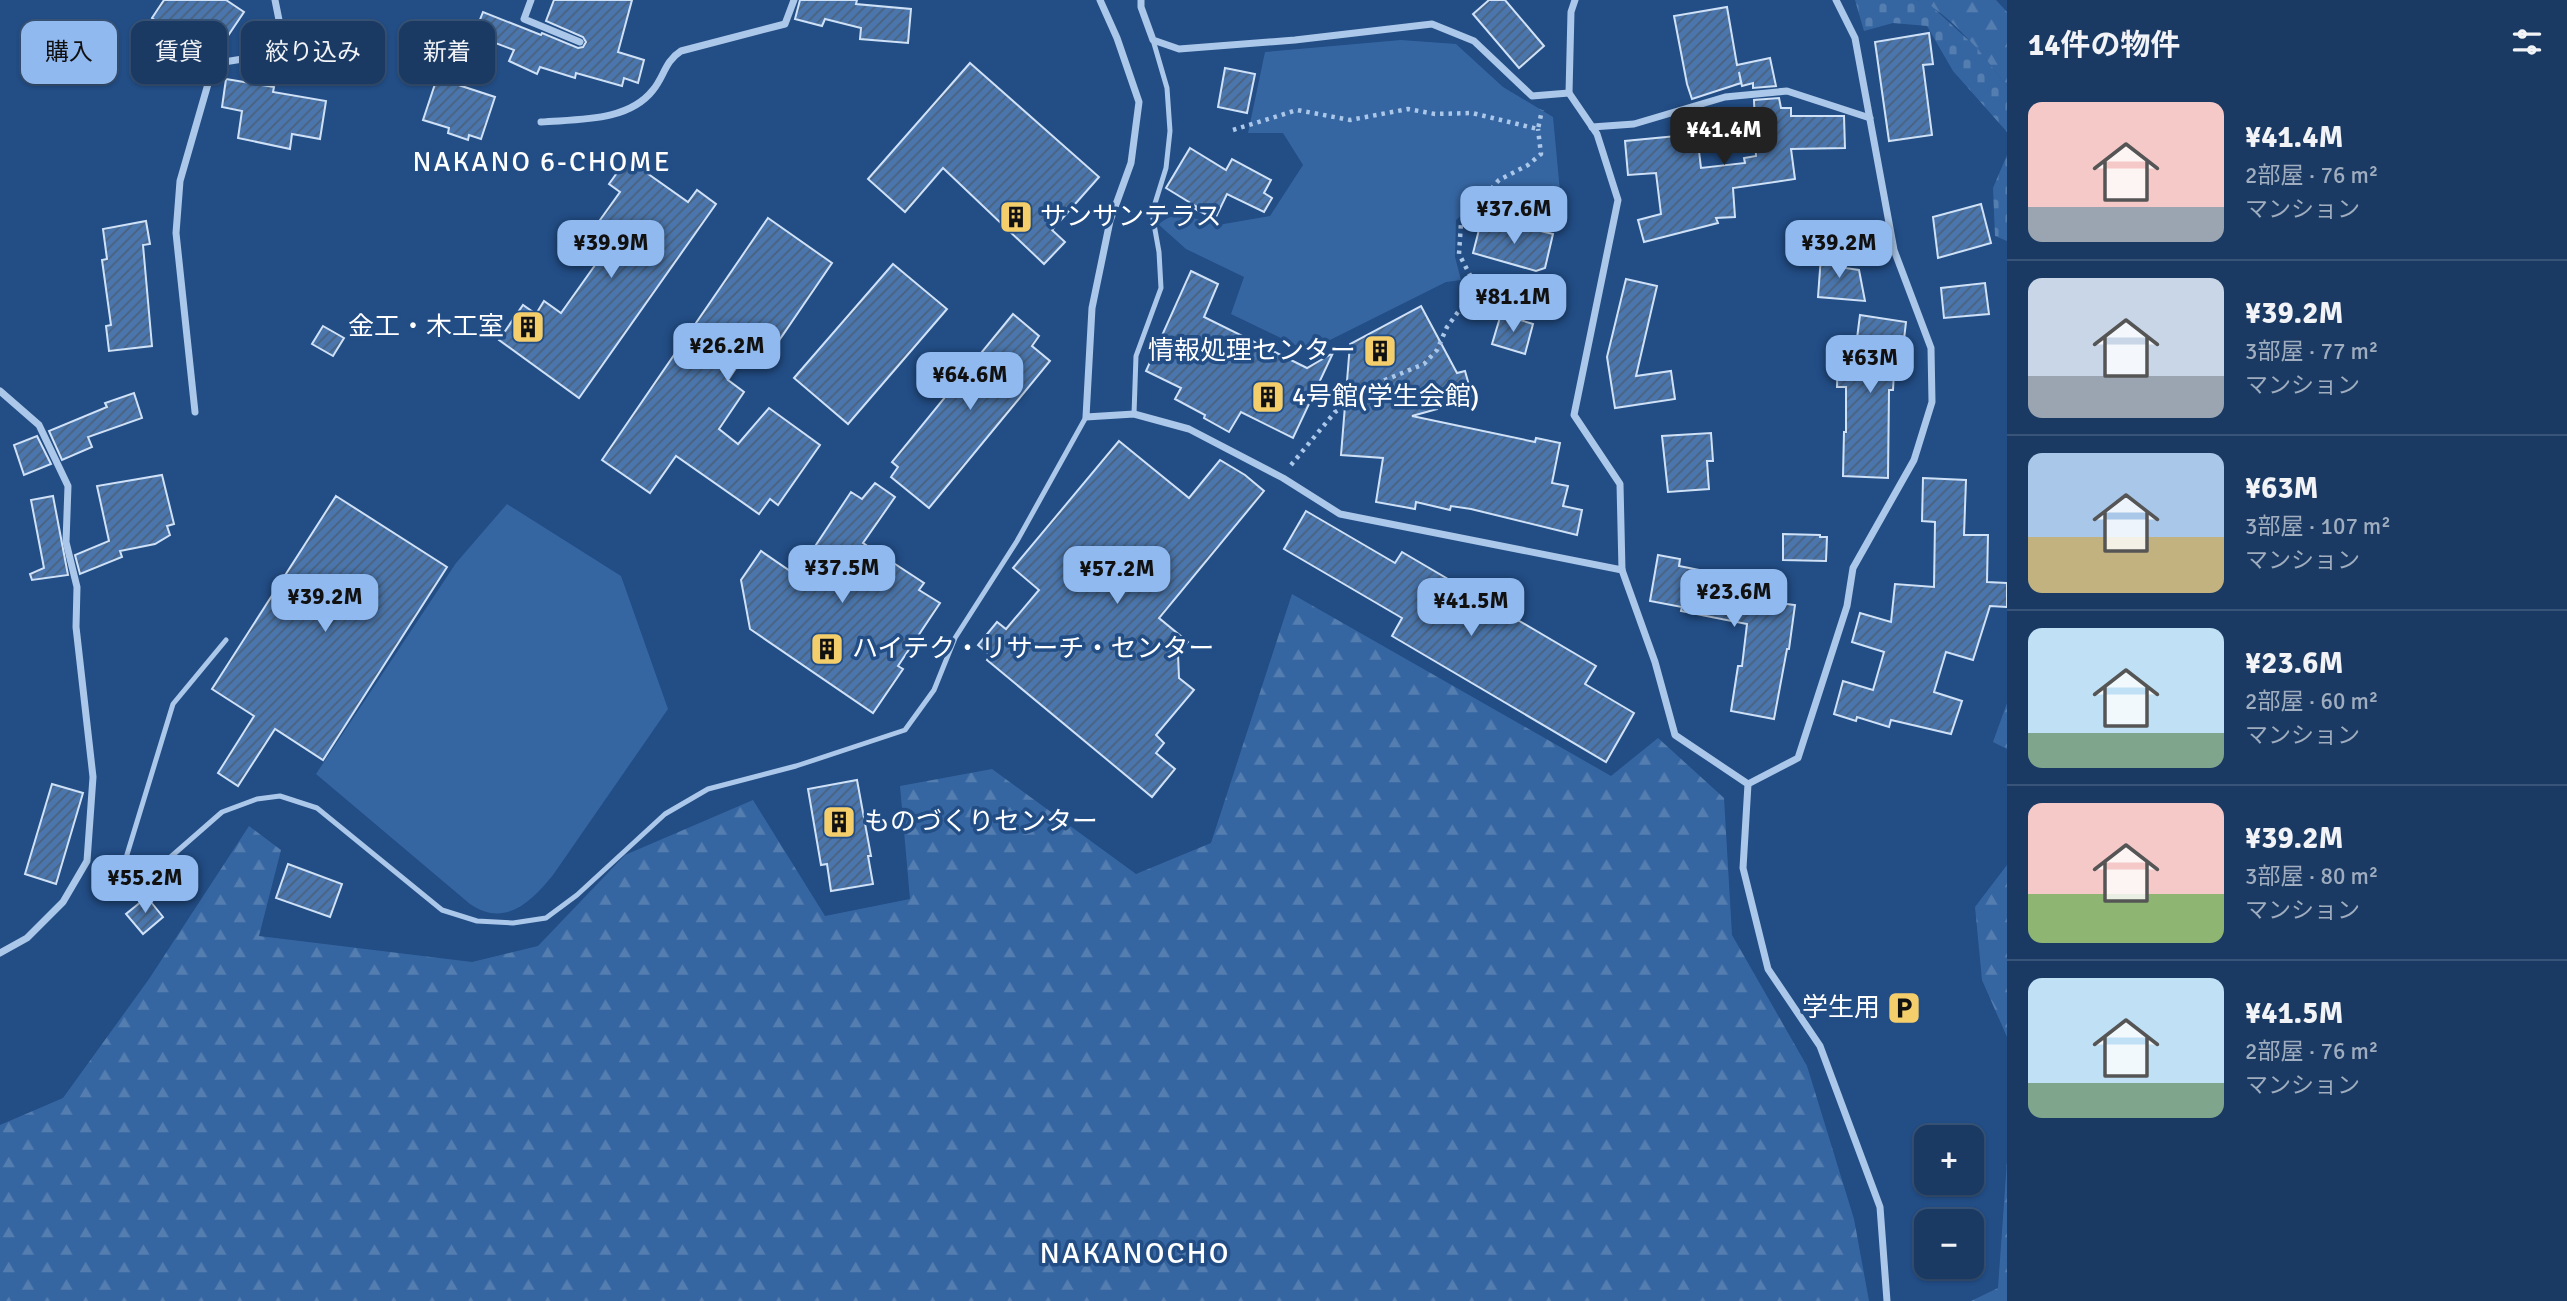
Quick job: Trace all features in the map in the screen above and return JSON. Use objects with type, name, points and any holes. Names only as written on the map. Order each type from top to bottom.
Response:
[{"type":"street","points":[[195,412],[176,233],[180,181],[210,78],[224,62],[255,57],[267,50],[279,20],[275,0]]},
{"type":"street","points":[[531,0],[524,19],[580,42]]},
{"type":"street","points":[[541,122],[618,114],[639,104],[654,89],[670,58],[681,51],[785,24],[794,0]]},
{"type":"street","points":[[1100,0],[1117,38],[1139,103],[1131,163],[1110,220],[1092,308],[1086,417],[1134,414],[1189,429],[1283,478],[1340,514],[1622,570]]},
{"type":"street","points":[[1141,0],[1141,8],[1153,40],[1179,49],[1295,40],[1432,24],[1474,41],[1532,96],[1569,93]]},
{"type":"street","points":[[1575,0],[1571,12],[1569,93],[1597,134],[1618,200],[1574,415],[1620,484],[1622,570],[1655,662],[1675,735],[1748,784]]},
{"type":"street","points":[[1748,784],[1798,758],[1847,606],[1853,568],[1913,460],[1932,402],[1931,348],[1894,250],[1855,38],[1836,0]]},
{"type":"street","points":[[1592,127],[1634,124],[1725,97],[1787,91],[1871,118]]},
{"type":"street","points":[[0,391],[39,425],[68,486],[66,542],[77,587],[76,627],[93,777],[87,861],[64,902],[27,938],[0,953]]},
{"type":"street","points":[[1748,784],[1743,868],[1768,970],[1820,1046],[1880,1207],[1887,1301]]},
{"type":"lane","points":[[1134,414],[1136,356],[1161,288],[1159,251],[1152,213],[1166,168],[1170,131],[1167,88],[1153,40]]},
{"type":"lane","points":[[95,876],[118,884],[150,875],[222,812],[257,799],[280,796],[317,808],[442,909],[477,921],[513,923],[546,918],[577,895],[665,814],[708,789],[796,766],[905,730],[934,690],[955,638],[1017,541],[1086,417]]},
{"type":"lane","points":[[118,884],[173,704],[226,640]]},
{"type":"path","points":[[1283,478],[1335,412],[1385,380],[1424,364],[1437,350],[1447,327],[1467,300],[1471,277],[1459,254],[1461,223],[1499,180],[1528,165],[1541,154],[1538,129],[1545,94]]},
{"type":"path","points":[[1233,130],[1297,110],[1350,120],[1408,109],[1435,114],[1472,113],[1538,129]]},
{"type":"green space","points":[[1855,0],[1917,0],[1928,3],[1977,48],[2007,86],[2007,132],[1953,71],[1927,26],[1893,23],[1864,31]]},
{"type":"green space","points":[[1917,0],[1996,0],[2007,12],[2007,86],[1954,25],[1929,5]]},
{"type":"green space","points":[[1401,40],[1456,44],[1503,87],[1553,117],[1563,223],[1469,209],[1456,220],[1455,257],[1461,280],[1446,282],[1308,351],[1231,314],[1244,277],[1186,249],[1158,224],[1176,213],[1218,225],[1270,216],[1303,165],[1283,133],[1248,133],[1265,52]]},
{"type":"green space","points":[[2007,155],[2007,241],[1995,236],[1993,188]]},
{"type":"green space","points":[[507,504],[621,576],[668,709],[545,885],[516,909],[495,913],[483,911],[470,904],[316,774],[456,563]]},
{"type":"green space","points":[[1292,594],[1611,776],[1658,738],[1724,798],[1732,935],[1807,1066],[1854,1219],[1869,1301],[0,1301],[0,1125],[63,1098],[149,979],[249,826],[281,850],[259,936],[472,962],[538,946],[625,855],[753,800],[825,916],[910,899],[900,786],[992,769],[1136,874],[1211,843]]},
{"type":"green space","points":[[2007,703],[2007,749],[1993,742]]},
{"type":"green space","points":[[2007,865],[2007,1037],[1982,980],[1975,907]]},
{"type":"green space","points":[[2007,1161],[2007,1301],[1971,1301],[1998,1288]]},
{"type":"building","points":[[164,0],[226,0],[244,12],[227,37],[227,21],[156,21],[152,18]]},
{"type":"building","points":[[554,0],[632,0],[618,52],[644,60],[638,83],[624,78],[622,86],[576,73],[575,78],[540,67],[537,74],[509,61],[514,50],[495,43],[495,21],[479,21],[483,12],[578,48],[583,47],[586,42],[583,37],[546,21]]},
{"type":"building","points":[[800,0],[857,0],[856,4],[911,9],[908,43],[860,39],[861,28],[825,19],[822,26],[795,19]]},
{"type":"building","points":[[1489,0],[1505,0],[1544,46],[1519,68],[1473,14]]},
{"type":"building","points":[[1727,7],[1737,65],[1770,58],[1776,86],[1753,88],[1753,83],[1742,86],[1739,72],[1741,83],[1692,99],[1674,16]]},
{"type":"building","points":[[1929,33],[1933,64],[1923,65],[1932,135],[1889,141],[1875,42]]},
{"type":"building","points":[[970,63],[1099,177],[1052,230],[1065,242],[1044,264],[943,168],[905,212],[868,179]]},
{"type":"building","points":[[1225,68],[1255,74],[1247,113],[1218,107]]},
{"type":"building","points":[[227,79],[241,82],[241,84],[274,87],[273,92],[326,101],[320,139],[292,134],[290,149],[238,138],[242,111],[222,107]]},
{"type":"building","points":[[435,84],[455,84],[495,97],[481,139],[469,135],[468,140],[448,133],[449,128],[423,120]]},
{"type":"building","points":[[1779,98],[1781,108],[1791,108],[1791,116],[1844,116],[1845,148],[1791,149],[1795,179],[1733,188],[1735,217],[1716,218],[1718,223],[1644,242],[1638,220],[1661,214],[1656,173],[1628,175],[1625,141],[1697,134],[1701,168],[1745,163],[1744,158],[1756,156],[1754,100]]},
{"type":"building","points":[[1190,148],[1226,170],[1232,159],[1271,180],[1264,193],[1272,198],[1264,212],[1227,194],[1215,219],[1195,209],[1197,207],[1166,188]]},
{"type":"building","points":[[627,159],[688,202],[697,190],[716,204],[579,398],[499,340],[523,305],[536,314],[544,301],[561,313],[598,261],[580,248],[620,192],[609,184]]},
{"type":"building","points":[[1981,204],[1991,243],[1938,258],[1933,217]]},
{"type":"building","points":[[768,218],[832,263],[780,339],[764,327],[728,380],[744,392],[719,429],[738,444],[769,408],[820,445],[778,505],[770,499],[759,514],[676,456],[650,493],[602,460]]},
{"type":"building","points":[[146,221],[150,244],[143,245],[152,346],[109,351],[106,326],[111,325],[102,260],[107,259],[103,229]]},
{"type":"building","points":[[1481,222],[1518,231],[1520,226],[1553,234],[1545,268],[1536,271],[1473,253]]},
{"type":"building","points":[[1821,256],[1845,258],[1845,268],[1859,270],[1865,301],[1818,297]]},
{"type":"building","points":[[893,264],[947,309],[848,424],[794,378]]},
{"type":"building","name":"4号館(学生会館)","points":[[1191,271],[1218,284],[1204,317],[1307,368],[1333,353],[1293,438],[1241,412],[1229,432],[1175,399],[1181,388],[1146,371]]},
{"type":"building","points":[[1626,279],[1657,286],[1636,376],[1671,371],[1675,399],[1615,408],[1607,357]]},
{"type":"building","points":[[1985,283],[1989,314],[1944,318],[1941,288]]},
{"type":"building","points":[[1421,306],[1457,373],[1465,371],[1473,399],[1412,416],[1535,442],[1536,438],[1560,443],[1552,483],[1568,486],[1563,506],[1582,510],[1577,535],[1471,509],[1451,506],[1450,510],[1416,502],[1415,509],[1376,502],[1383,458],[1341,455],[1350,344]]},
{"type":"building","points":[[1013,314],[1039,336],[1032,346],[1050,361],[929,508],[891,477],[898,467],[892,462]]},
{"type":"building","points":[[1501,314],[1533,324],[1525,354],[1492,344]]},
{"type":"building","points":[[1860,315],[1906,322],[1902,356],[1895,355],[1893,390],[1889,390],[1888,478],[1843,476],[1846,387],[1837,387],[1838,353],[1855,354]]},
{"type":"building","points":[[323,326],[344,338],[333,356],[312,344]]},
{"type":"building","points":[[134,393],[142,418],[88,437],[92,447],[62,460],[49,431],[107,407],[105,403]]},
{"type":"building","points":[[1711,433],[1713,461],[1707,461],[1709,489],[1668,492],[1662,436]]},
{"type":"building","points":[[37,436],[51,464],[24,475],[14,445]]},
{"type":"building","points":[[1119,441],[1189,498],[1220,460],[1245,475],[1264,491],[1159,618],[1188,642],[1178,654],[1179,678],[1194,690],[1156,735],[1164,743],[1156,753],[1175,769],[1152,797],[987,660],[990,655],[978,645],[997,622],[1006,629],[1039,590],[1013,568]]},
{"type":"building","points":[[162,475],[174,524],[167,526],[170,535],[155,544],[120,551],[122,557],[80,574],[75,555],[109,541],[97,486]]},
{"type":"building","points":[[1923,478],[1966,480],[1964,535],[1988,535],[1987,582],[2007,583],[2007,607],[1990,606],[1973,660],[1946,652],[1934,692],[1962,701],[1951,734],[1891,720],[1889,727],[1857,717],[1856,721],[1834,714],[1843,681],[1873,690],[1884,652],[1852,642],[1860,613],[1891,622],[1895,584],[1934,587],[1935,522],[1922,521]]},
{"type":"building","points":[[875,483],[895,497],[863,543],[924,583],[919,590],[940,603],[898,666],[903,669],[873,713],[750,629],[741,580],[761,551],[796,575],[851,492],[862,499]]},
{"type":"building","points":[[53,496],[68,575],[32,580],[30,574],[44,568],[31,500]]},
{"type":"building","points":[[336,496],[447,567],[323,760],[275,729],[238,786],[218,773],[254,716],[212,689]]},
{"type":"building","points":[[1306,511],[1395,563],[1402,552],[1596,666],[1585,684],[1634,713],[1606,762],[1392,636],[1402,618],[1284,549]]},
{"type":"building","points":[[1783,534],[1827,537],[1826,561],[1783,560]]},
{"type":"building","points":[[1658,555],[1680,559],[1679,566],[1735,577],[1731,597],[1795,605],[1774,719],[1731,711],[1738,666],[1742,666],[1747,624],[1681,611],[1682,607],[1650,601]]},
{"type":"building","name":"ものづくりセンター","points":[[857,780],[871,856],[868,856],[873,884],[831,891],[827,864],[821,865],[808,789]]},
{"type":"building","points":[[52,784],[83,793],[56,884],[25,874]]},
{"type":"building","points":[[288,864],[342,884],[330,917],[276,898]]},
{"type":"building","points":[[147,897],[163,917],[143,934],[126,914]]},
{"type":"place","name":"サンサンテラス","points":[[1016,217]]},
{"type":"place","name":"金工・木工室","points":[[528,327]]},
{"type":"place","name":"情報処理センター","points":[[1380,351]]},
{"type":"place","name":"4号館(学生会館)","points":[[1268,397]]},
{"type":"place","name":"ハイテク・リサーチ・センター","points":[[827,649]]},
{"type":"place","name":"ものづくりセンター","points":[[839,822]]},
{"type":"place","name":"学生用","points":[[1904,1008]]},
{"type":"district","name":"NAKANO 6-CHOME","points":[[542,162]]},
{"type":"district","name":"NAKANOCHO","points":[[1135,1253]]}]
